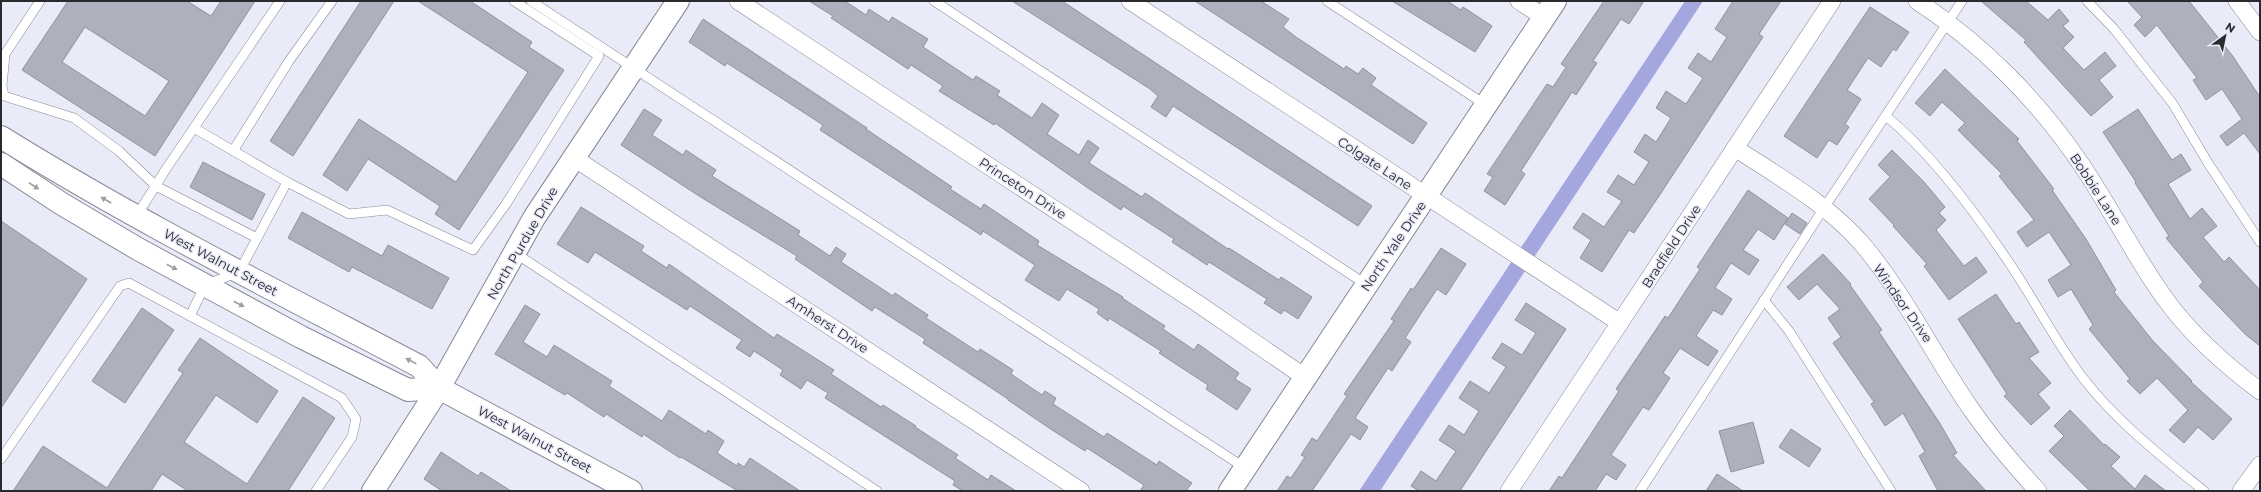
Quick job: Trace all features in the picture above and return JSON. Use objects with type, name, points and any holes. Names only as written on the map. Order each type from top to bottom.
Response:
[{"type":"main road","name":"North Purdue Drive","points":[[373,491],[439,388],[534,218],[678,1]]},
{"type":"main road","name":"North Yale Drive","points":[[1230,491],[1550,9]]},
{"type":"main road","name":"West Walnut Street","points":[[1,137],[62,175],[136,217],[419,366],[439,388],[631,491]]},
{"type":"main road","points":[[1,164],[68,208],[301,337],[408,390],[439,388]]},
{"type":"street","name":"Princeton Drive","points":[[738,1],[1197,303],[1306,378]]},
{"type":"street","name":"Colgate Lane","points":[[1130,1],[1620,323]]},
{"type":"street","points":[[1520,1],[1550,9]]},
{"type":"street","name":"Bradfield Drive","points":[[1509,491],[1832,1]]},
{"type":"street","name":"Bobbie Lane","points":[[1917,1],[1948,23],[2003,70],[2040,109],[2081,164],[2173,309],[2228,368],[2260,391]]},
{"type":"street","points":[[2242,2],[2260,32]]},
{"type":"street","name":"Windsor Drive","points":[[1735,148],[1824,208],[1862,244],[1921,328],[1970,408],[2014,465],[2038,491]]},
{"type":"street","name":"Amherst Drive","points":[[574,158],[1082,491]]},
{"type":"street","points":[[2241,491],[2260,465]]},
{"type":"lane","points":[[40,1],[5,54],[2,86],[4,96],[74,118],[119,151],[156,186],[257,238]]},
{"type":"lane","points":[[136,217],[280,1]]},
{"type":"lane","points":[[233,151],[289,61],[332,1]]},
{"type":"lane","points":[[194,128],[287,182],[349,214],[386,210],[473,250],[510,197],[599,56],[514,1]]},
{"type":"lane","points":[[530,1],[1245,468]]},
{"type":"lane","points":[[934,1],[1367,285]]},
{"type":"lane","points":[[1327,1],[1486,105]]},
{"type":"lane","points":[[1640,491],[1824,208],[1962,1]]},
{"type":"lane","points":[[2087,1],[2114,29],[2173,104],[2208,163],[2260,242]]},
{"type":"lane","points":[[1886,116],[1904,131],[1961,197],[2007,260],[2084,378],[2142,441],[2204,491]]},
{"type":"lane","points":[[190,316],[205,285],[239,272],[287,182]]},
{"type":"lane","points":[[515,253],[877,491]]},
{"type":"lane","points":[[1,459],[120,286],[129,283],[342,398],[356,419],[352,437],[316,491]]},
{"type":"lane","points":[[1764,300],[1794,338],[1891,491]]},
{"type":"water","points":[[1685,1],[1703,1],[1380,491],[1359,491]]},
{"type":"building","points":[[68,1],[187,1],[211,16],[221,1],[255,1],[155,156],[22,70]],"holes":[[[85,27],[169,81],[145,116],[62,62]]]},
{"type":"building","points":[[361,1],[394,1],[293,156],[270,141]]},
{"type":"building","points":[[418,1],[470,1],[532,42],[529,47],[564,70],[459,230],[435,214],[440,206],[368,159],[347,191],[323,175],[359,119],[456,182],[528,72]]},
{"type":"building","points":[[809,1],[845,1],[866,15],[869,9],[889,22],[892,17],[928,39],[923,47],[973,80],[976,76],[1000,91],[997,95],[1032,118],[1042,103],[1059,115],[1047,134],[1079,155],[1088,140],[1099,148],[1089,163],[1142,197],[1145,193],[1228,249],[1229,248],[1279,280],[1281,277],[1312,297],[1298,319],[1284,310],[1281,314],[1264,303],[1267,299],[1209,262],[1207,265],[1172,242],[1174,239],[1123,206],[1121,210],[995,123],[994,125],[939,91],[943,86],[911,65],[908,69],[831,18],[833,16]]},
{"type":"building","points":[[1012,1],[1062,1],[1372,206],[1358,226],[1173,106],[1166,117],[1151,107],[1158,96],[1150,89]]},
{"type":"building","points":[[1195,1],[1261,1],[1289,19],[1283,27],[1296,37],[1344,69],[1346,66],[1358,74],[1363,68],[1376,78],[1371,85],[1427,123],[1413,144]]},
{"type":"building","points":[[1392,1],[1447,1],[1461,10],[1463,7],[1492,26],[1475,52]]},
{"type":"building","points":[[1604,1],[1644,1],[1629,24],[1621,19],[1593,61],[1597,63],[1576,95],[1572,92],[1521,171],[1525,174],[1505,205],[1484,191],[1493,177],[1487,174],[1547,84],[1553,87],[1566,67],[1561,64]]},
{"type":"building","points":[[1733,1],[1781,1],[1759,34],[1763,37],[1661,193],[1634,233],[1629,230],[1602,272],[1580,258],[1591,240],[1573,228],[1583,213],[1604,227],[1622,201],[1607,192],[1618,175],[1634,185],[1649,162],[1634,152],[1645,134],[1656,142],[1671,118],[1656,108],[1666,91],[1686,104],[1703,78],[1688,68],[1698,53],[1711,62],[1727,37],[1715,29]]},
{"type":"building","points":[[1981,1],[2026,1],[2048,20],[2059,9],[2069,21],[2063,26],[2074,37],[2063,48],[2084,70],[2105,52],[2116,66],[2099,80],[2113,97],[2091,116],[2024,42],[2026,40]]},
{"type":"building","points":[[2127,1],[2189,1],[2232,55],[2260,97],[2260,154],[2244,133],[2227,146],[2220,136],[2242,119],[2222,89],[2206,100],[2193,80],[2197,78],[2157,25],[2145,37],[2134,25],[2142,17]]},
{"type":"building","points":[[1870,7],[1909,32],[1896,51],[1893,49],[1881,67],[1868,58],[1847,90],[1861,99],[1845,124],[1849,127],[1837,145],[1829,140],[1817,158],[1784,136]]},
{"type":"building","points":[[703,19],[867,128],[866,129],[952,187],[950,189],[981,209],[984,204],[1039,241],[1037,245],[1123,297],[1122,298],[1165,326],[1163,329],[1194,350],[1198,344],[1239,373],[1235,379],[1251,389],[1237,410],[1206,389],[1208,385],[1159,353],[1161,351],[1109,318],[1108,321],[1097,313],[1099,309],[1067,289],[1059,301],[1025,280],[1035,265],[983,231],[981,235],[820,130],[823,125],[727,63],[725,66],[689,42]]},
{"type":"building","points":[[1945,69],[2019,139],[2017,141],[2054,189],[2052,190],[2086,239],[2116,290],[2114,292],[2153,341],[2192,381],[2191,382],[2232,419],[2213,440],[2198,427],[2184,443],[2169,430],[2188,410],[2157,378],[2140,394],[2127,381],[2130,379],[2089,329],[2093,325],[2071,289],[2058,297],[2048,280],[2071,265],[2049,232],[2027,247],[2017,232],[2034,220],[1999,176],[2002,174],[1958,130],[1965,123],[1942,102],[1930,116],[1915,103]]},
{"type":"building","points":[[644,109],[662,120],[652,135],[683,155],[686,150],[716,170],[712,176],[800,231],[798,235],[830,256],[836,247],[846,254],[841,262],[893,296],[895,293],[928,315],[926,318],[978,352],[980,349],[1013,370],[1011,374],[1042,395],[1045,391],[1056,398],[1053,404],[1104,437],[1107,433],[1157,465],[1159,461],[1192,483],[1186,491],[1140,491],[1144,485],[1087,448],[1085,451],[1049,428],[923,343],[925,339],[875,307],[872,311],[795,259],[797,256],[699,196],[621,145]]},
{"type":"building","points":[[2138,109],[2172,160],[2181,154],[2191,170],[2168,184],[2190,219],[2202,208],[2217,226],[2203,237],[2224,262],[2229,257],[2260,290],[2260,346],[2245,334],[2199,286],[2203,282],[2166,238],[2169,236],[2103,132]]},
{"type":"building","points":[[1892,150],[1924,182],[1945,207],[1939,213],[1946,220],[1936,230],[1964,266],[1976,257],[1987,272],[1949,300],[1924,266],[1927,264],[1893,226],[1894,225],[1869,199],[1890,177],[1878,165]]},
{"type":"building","points":[[203,162],[265,194],[252,220],[190,187]]},
{"type":"building","points":[[1748,190],[1788,218],[1774,240],[1758,229],[1743,250],[1759,260],[1749,275],[1731,263],[1715,288],[1732,299],[1722,315],[1713,310],[1696,336],[1718,351],[1708,366],[1680,348],[1663,373],[1670,378],[1649,410],[1643,407],[1611,455],[1626,465],[1616,480],[1606,474],[1595,491],[1549,491],[1559,476],[1562,478],[1619,391],[1616,389],[1665,316],[1668,318],[1700,269],[1697,267]]},
{"type":"building","points":[[581,207],[644,246],[641,251],[667,268],[669,264],[774,338],[777,334],[834,370],[831,374],[881,407],[883,405],[916,426],[915,427],[958,455],[955,458],[988,480],[991,475],[1016,491],[963,491],[953,485],[955,481],[825,398],[828,393],[807,380],[801,389],[780,375],[783,370],[754,351],[750,357],[736,348],[742,340],[690,306],[687,310],[595,252],[588,263],[557,244]]},
{"type":"building","points":[[302,212],[382,256],[388,245],[449,278],[432,309],[352,267],[349,272],[288,238]]},
{"type":"building","points":[[1792,213],[1807,223],[1800,234],[1785,224]]},
{"type":"building","points":[[1,221],[87,279],[1,408]]},
{"type":"building","points":[[1441,248],[1466,264],[1446,295],[1437,289],[1405,338],[1411,342],[1392,371],[1388,368],[1355,418],[1368,427],[1360,440],[1351,434],[1312,491],[1277,491],[1287,476],[1291,478],[1305,457],[1301,455],[1312,438],[1317,441],[1347,396],[1344,394],[1394,321],[1391,319],[1411,288],[1413,290]]},
{"type":"building","points":[[1823,254],[1851,284],[1850,285],[1882,330],[1879,332],[1939,422],[1957,453],[1953,455],[1986,491],[1938,491],[1919,456],[1925,452],[1903,413],[1885,426],[1871,404],[1874,402],[1833,343],[1841,337],[1828,318],[1840,309],[1817,284],[1799,300],[1787,287]]},
{"type":"building","points":[[1996,294],[2016,324],[2019,322],[2039,352],[2029,358],[2051,383],[2038,394],[2050,408],[2031,425],[2004,396],[2007,394],[1958,319]]},
{"type":"building","points":[[1526,303],[1566,329],[1460,491],[1419,491],[1411,486],[1421,471],[1436,481],[1456,451],[1439,440],[1449,425],[1464,435],[1479,411],[1459,398],[1470,381],[1489,393],[1506,367],[1492,358],[1502,343],[1522,355],[1536,333],[1515,320]]},
{"type":"building","points":[[525,305],[540,314],[523,342],[547,357],[554,345],[612,381],[609,386],[662,421],[669,410],[706,434],[708,430],[724,441],[717,453],[737,466],[738,463],[744,467],[750,458],[800,491],[738,491],[681,457],[680,458],[643,434],[642,437],[606,414],[604,417],[567,393],[565,395],[495,354]]},
{"type":"building","points":[[142,308],[174,330],[125,403],[92,381]]},
{"type":"building","points":[[200,338],[278,391],[257,423],[216,395],[184,442],[247,484],[303,397],[335,418],[288,491],[188,491],[162,474],[151,491],[13,491],[43,446],[107,488],[183,373],[178,370]]},
{"type":"building","points":[[2070,410],[2104,445],[2105,444],[2120,457],[2111,466],[2135,489],[2145,475],[2166,491],[2090,491],[2049,451],[2064,436],[2054,426]]},
{"type":"building","points":[[1753,422],[1764,463],[1731,472],[1719,431]]},
{"type":"building","points":[[1791,429],[1821,449],[1809,467],[1779,447]]},
{"type":"building","points":[[441,452],[478,476],[481,472],[511,491],[442,491],[424,479]]},
{"type":"building","points":[[1717,474],[1743,491],[1706,491]]}]
